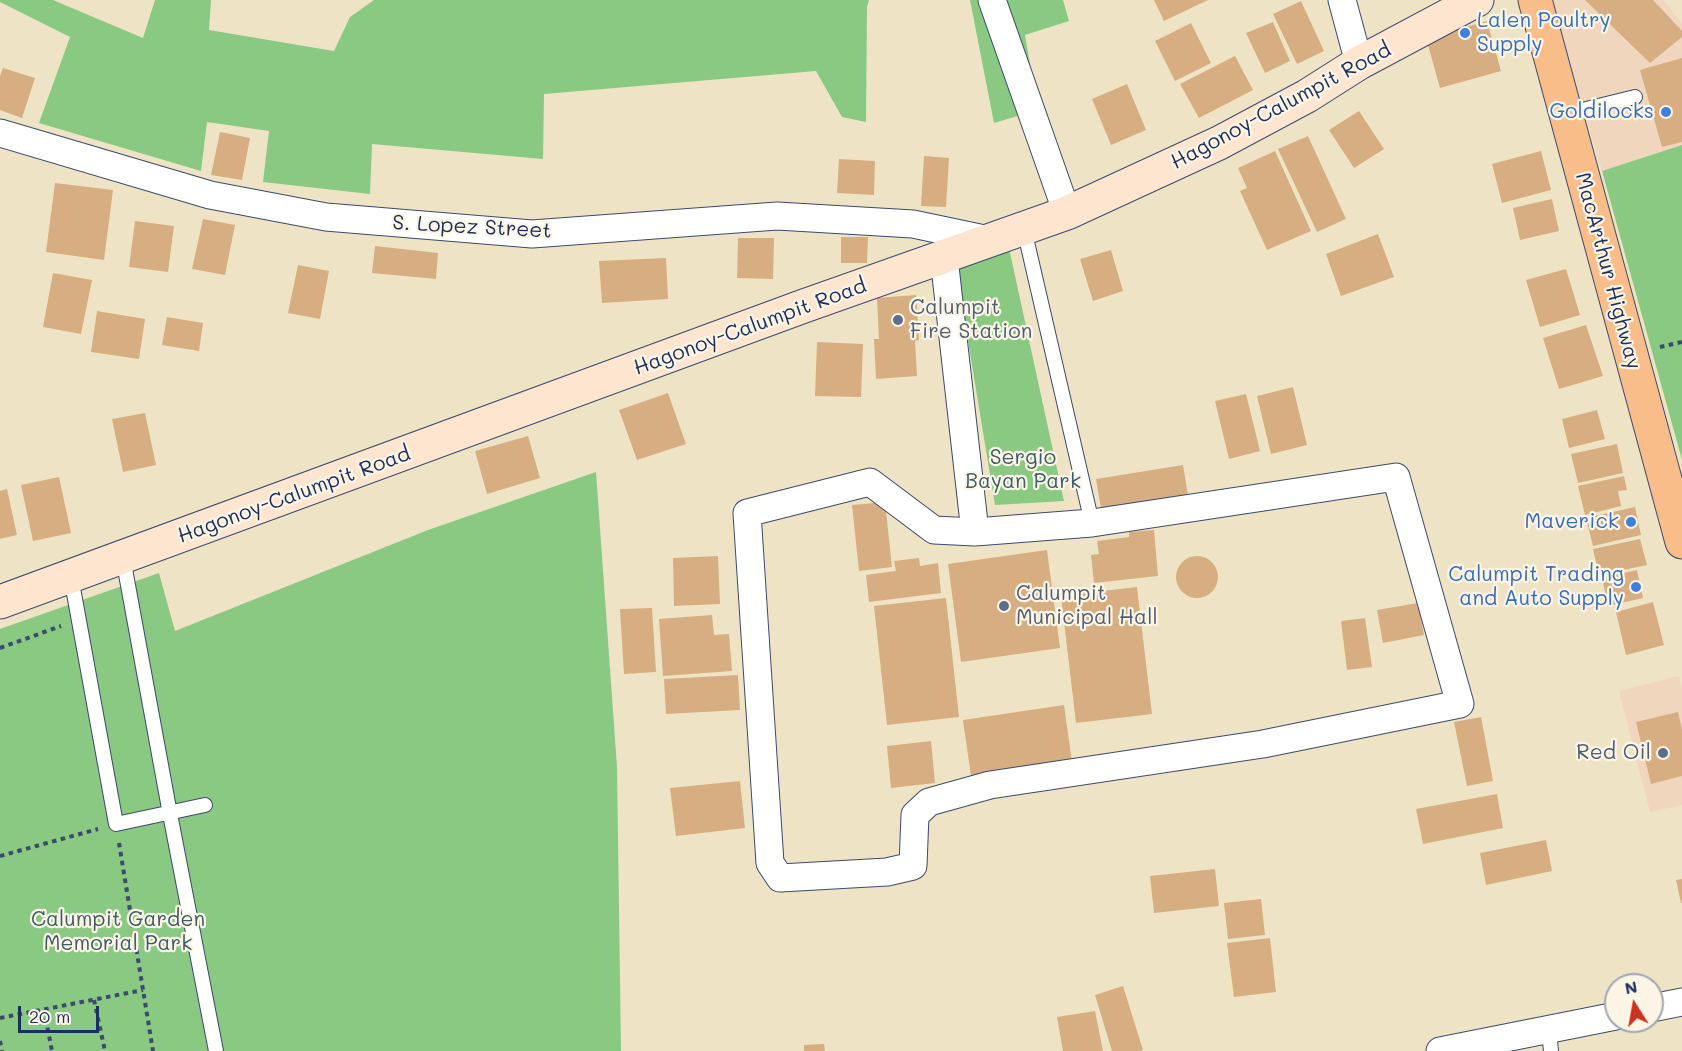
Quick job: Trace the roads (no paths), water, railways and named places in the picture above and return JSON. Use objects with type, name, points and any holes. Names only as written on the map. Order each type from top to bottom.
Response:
[{"type":"highway","name":"MacArthur Highway","points":[[1535,0],[1682,542]]},
{"type":"main road","name":"Hagonoy-Calumpit Road","points":[[0,602],[793,310],[1067,213],[1219,143],[1307,96],[1359,63],[1477,0]]},
{"type":"street","points":[[992,0],[1067,213]]},
{"type":"street","points":[[1342,0],[1359,63]]},
{"type":"street","name":"S. Lopez Street","points":[[0,133],[210,195],[326,216],[532,234],[777,216],[913,224],[989,240]]},
{"type":"street","points":[[944,258],[975,532]]},
{"type":"street","points":[[1396,477],[1460,704],[1263,744],[990,785],[929,802],[915,815],[914,866],[887,872],[780,878],[770,863],[747,513],[870,482],[934,530],[975,532],[1092,523],[1396,477]]},
{"type":"street","points":[[1664,1006],[1682,1002]]},
{"type":"street","points":[[1440,1051],[1550,1041],[1604,1021]]},
{"type":"lane","points":[[1566,114],[1635,97]]},
{"type":"lane","points":[[1024,229],[1092,523]]},
{"type":"lane","points":[[123,558],[216,1051]]},
{"type":"lane","points":[[71,577],[116,824],[205,805]]},
{"type":"place","name":"Lalen Poultry Supply","points":[[1465,33]]},
{"type":"place","name":"Goldilocks","points":[[1666,112]]},
{"type":"place","name":"Calumpit Fire Station","points":[[898,320]]},
{"type":"place","name":"Maverick","points":[[1631,522]]},
{"type":"place","name":"Calumpit Trading and Auto Supply","points":[[1636,587]]},
{"type":"place","name":"Calumpit Municipal Hall","points":[[1004,606]]},
{"type":"place","name":"Red Oil","points":[[1663,753]]},
{"type":"park label","name":"Sergio Bayan Park","points":[[1023,470]]},
{"type":"park label","name":"Calumpit Garden Memorial Park","points":[[118,932]]}]
